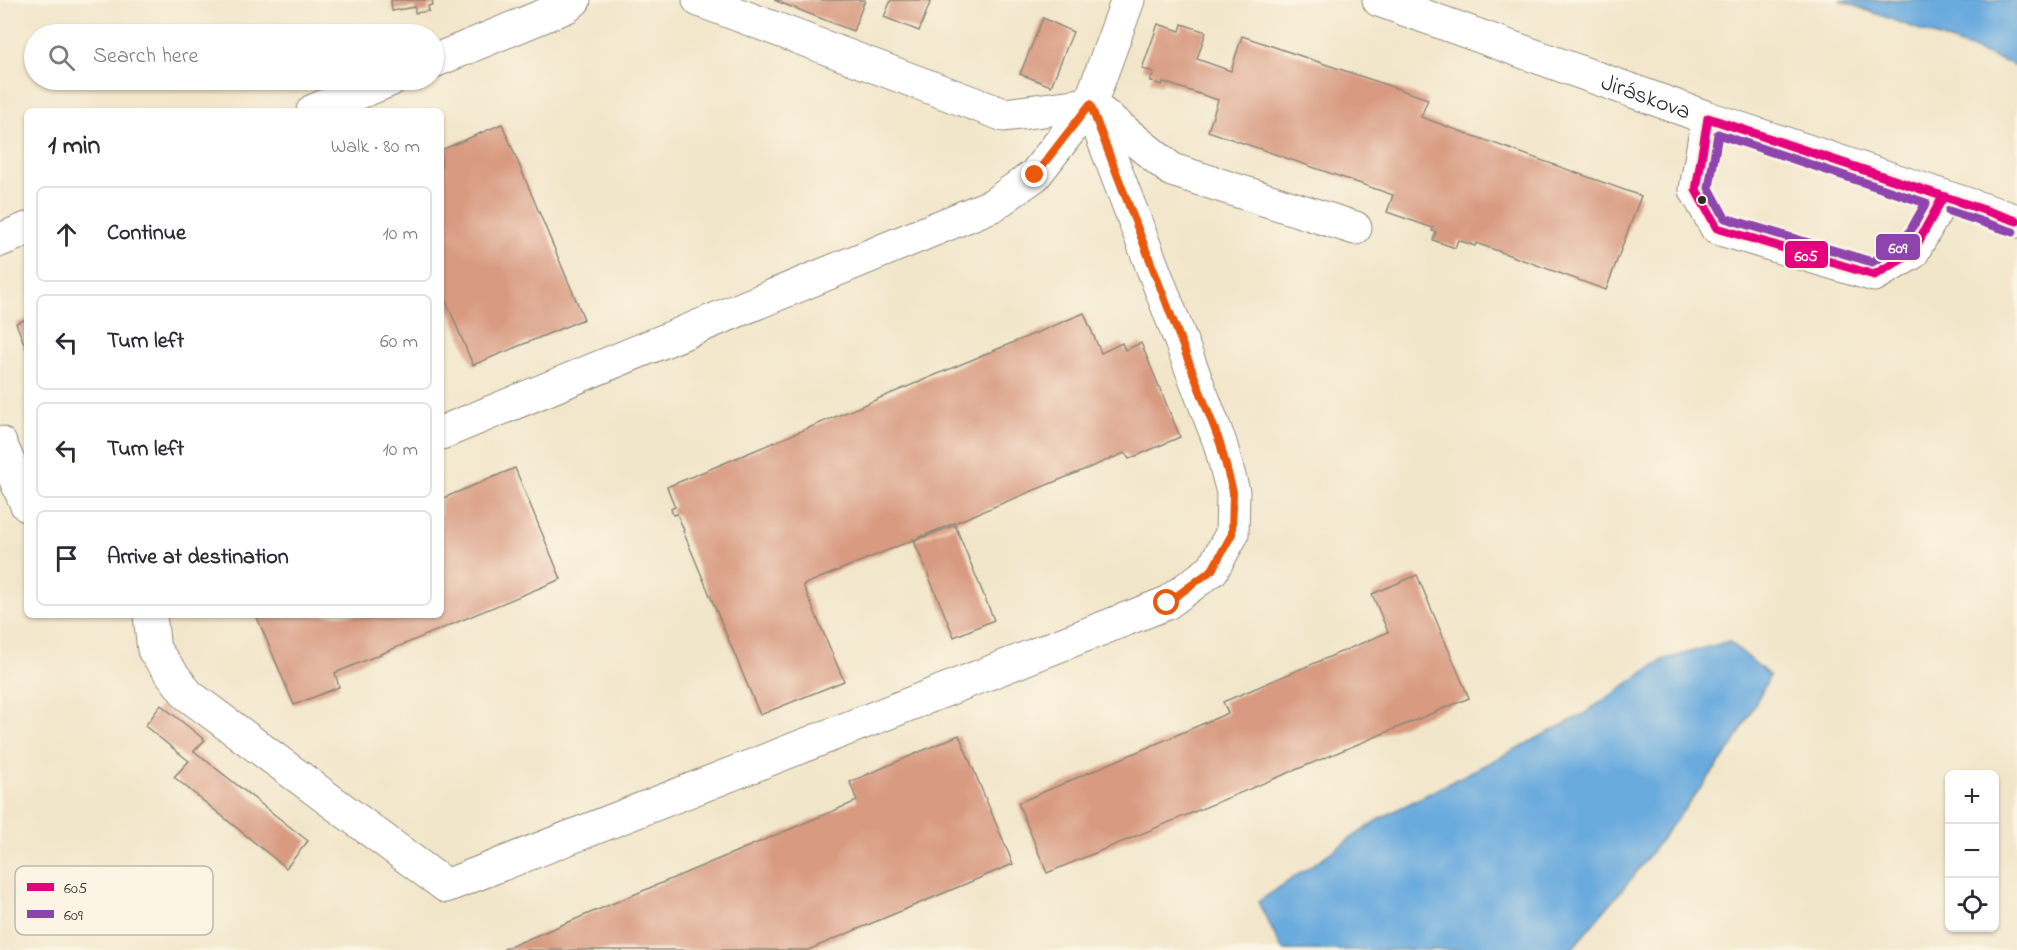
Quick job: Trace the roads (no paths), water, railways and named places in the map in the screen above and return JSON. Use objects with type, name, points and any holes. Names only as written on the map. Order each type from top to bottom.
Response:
[{"type":"street","points":[[444,57],[567,6],[574,0]]},
{"type":"street","points":[[699,0],[1004,115],[1090,104],[1172,170],[1355,228]]},
{"type":"street","points":[[444,432],[993,205],[1035,175],[1090,104],[1128,0]]},
{"type":"street","name":"Jiráskova","points":[[1379,0],[1708,118],[2017,221]]},
{"type":"street","points":[[320,108],[365,90]]},
{"type":"street","points":[[150,618],[154,650],[188,695],[446,886],[1167,603],[1212,570],[1232,534],[1233,492],[1220,443],[1090,104]]},
{"type":"street","points":[[1708,118],[1696,190],[1717,228],[1874,275],[1912,253],[1943,197]]},
{"type":"street","points":[[0,240],[24,230]]},
{"type":"street","points":[[0,442],[24,498]]},
{"type":"water","points":[[1839,0],[2017,0],[2017,66]]},
{"type":"water","points":[[1729,641],[1770,676],[1732,747],[1631,879],[1571,950],[1284,950],[1281,947],[1258,902],[1381,818],[1582,715],[1662,660]]}]
